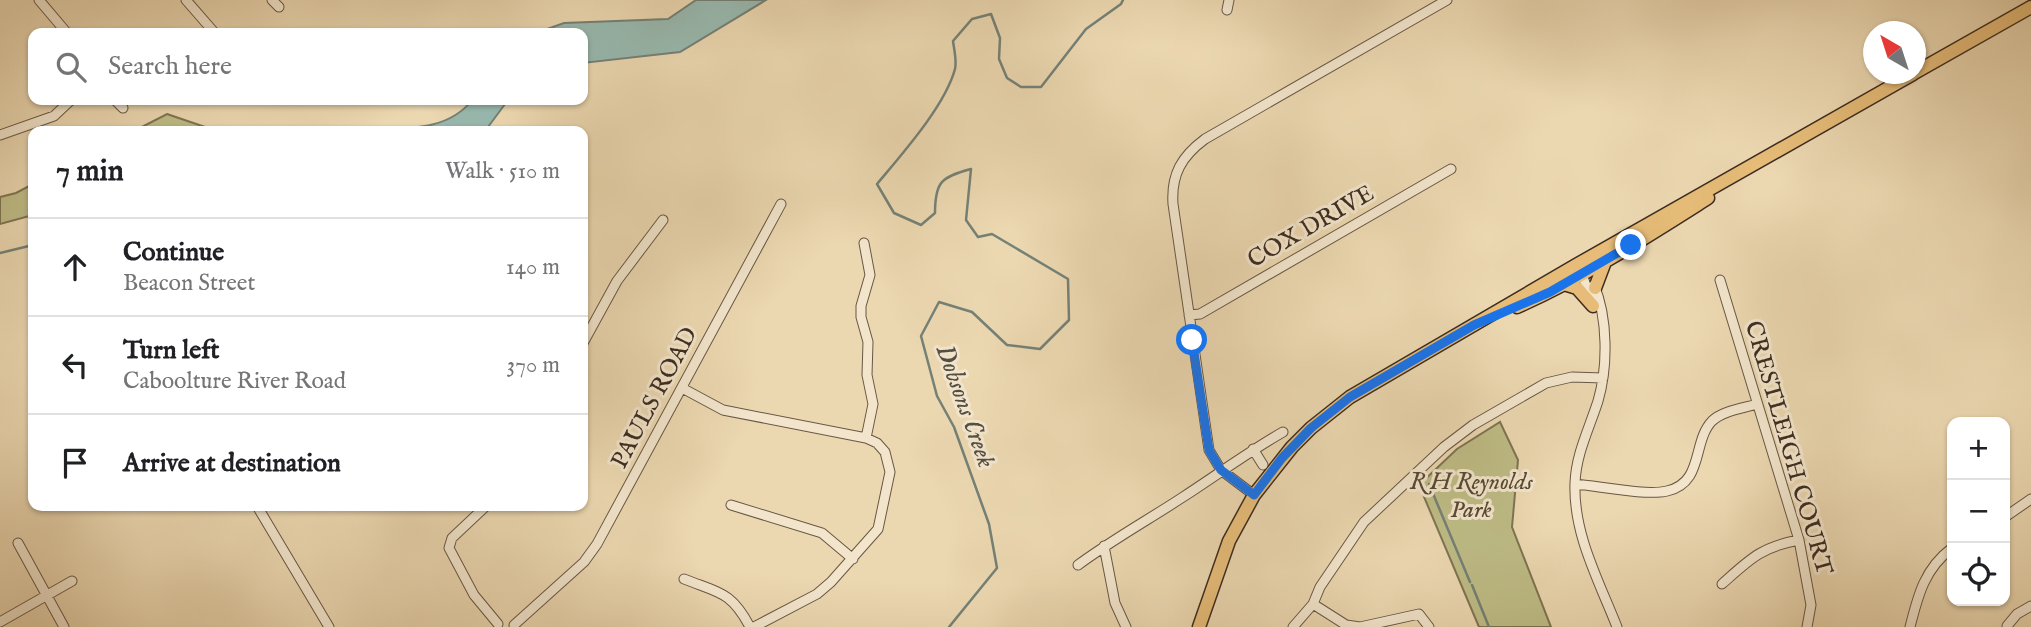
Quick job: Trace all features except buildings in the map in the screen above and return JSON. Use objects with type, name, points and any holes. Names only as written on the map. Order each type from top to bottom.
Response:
[{"type":"main road","points":[[1926,66],[2031,7]]},
{"type":"main road","points":[[1199,627],[1229,541],[1254,495],[1282,458],[1350,397],[1474,325],[1583,267],[1716,185],[1895,84]]},
{"type":"main road","points":[[1474,325],[1564,284],[1583,267],[1606,259],[1688,211],[1745,170]]},
{"type":"main road","points":[[1595,288],[1606,259]]},
{"type":"main road","points":[[1564,284],[1577,288],[1593,306]]},
{"type":"street","points":[[39,0],[63,28]]},
{"type":"street","points":[[186,0],[209,28]]},
{"type":"street","points":[[1254,495],[1221,470],[1209,450],[1172,188],[1176,173],[1191,150],[1205,139],[1441,1]]},
{"type":"street","points":[[0,135],[54,116],[66,105]]},
{"type":"street","points":[[120,105],[123,108]]},
{"type":"street","name":"COX DRIVE","points":[[1189,315],[1200,314],[1451,169]]},
{"type":"street","name":"PAULS ROAD","points":[[514,626],[584,562],[597,544],[781,204]]},
{"type":"street","points":[[588,334],[617,281],[663,220]]},
{"type":"street","points":[[864,243],[870,275],[861,306],[861,317],[869,350],[867,375],[873,404],[866,438]]},
{"type":"street","points":[[1583,267],[1601,303],[1605,346],[1599,398],[1581,447],[1575,484],[1576,510],[1582,535],[1617,627]]},
{"type":"street","points":[[1583,267],[1593,306],[1602,323]]},
{"type":"street","name":"CRESTLEIGH COURT","points":[[1720,279],[1799,540],[1811,605],[1807,627]]},
{"type":"street","points":[[1293,627],[1312,604],[1320,587],[1364,522],[1409,478],[1463,432],[1546,383],[1573,377],[1603,378]]},
{"type":"street","points":[[682,388],[723,410],[866,438],[877,443],[885,452],[890,472],[878,529],[853,559],[817,594],[752,627],[740,607],[729,597],[684,579]]},
{"type":"street","points":[[1575,484],[1656,492],[1677,488],[1693,471],[1706,429],[1711,422],[1728,413],[1758,404]]},
{"type":"street","points":[[1078,565],[1283,432]]},
{"type":"street","points":[[1253,449],[1263,466]]},
{"type":"street","points":[[2010,514],[2031,499]]},
{"type":"street","points":[[731,505],[822,533],[853,559]]},
{"type":"street","points":[[260,511],[329,627]]},
{"type":"street","points":[[481,511],[452,538],[449,548],[474,595],[496,625],[508,621],[514,626]]},
{"type":"street","points":[[1722,584],[1755,555],[1776,545],[1799,540]]},
{"type":"street","points":[[18,543],[65,627]]},
{"type":"street","points":[[1104,546],[1115,603],[1126,627]]},
{"type":"street","points":[[1910,627],[1920,589],[1930,568],[1947,553]]},
{"type":"street","points":[[0,622],[72,581]]},
{"type":"street","points":[[1312,604],[1346,625],[1360,627],[1419,614],[1429,627]]},
{"type":"street","points":[[2007,626],[2017,614],[2031,606]]},
{"type":"green space","points":[[167,114],[202,126],[144,126]]},
{"type":"green space","points":[[28,187],[28,216],[0,224],[0,197]]},
{"type":"green space","name":"R H Reynolds Park","points":[[1500,422],[1518,460],[1512,527],[1551,627],[1479,627],[1419,485],[1457,449]]},
{"type":"water","points":[[696,0],[766,0],[680,52],[588,62],[588,28],[550,28],[564,23],[668,19]]},
{"type":"water","points":[[467,105],[504,105],[489,126],[426,126],[449,119]]},
{"type":"waterway","name":"Dobsons Creek","points":[[949,627],[997,568],[989,524],[954,427],[937,396],[921,336],[939,302],[972,312],[1007,345],[1040,349],[1069,320],[1068,279],[992,234],[978,237],[966,220],[971,169],[942,182],[936,194],[935,213],[921,225],[894,213],[877,184],[933,114],[955,69],[953,41],[972,19],[991,14],[1000,38],[999,59],[1007,78],[1021,87],[1041,87],[1086,29],[1123,0]]},
{"type":"waterway","points":[[0,253],[28,246]]},
{"type":"waterway","points":[[1429,484],[1470,582]]},
{"type":"waterway","points":[[1472,585],[1489,627]]},
{"type":"route","points":[[1192,340],[1209,450],[1221,470],[1254,495],[1282,458],[1311,428],[1350,397],[1474,325],[1550,292],[1631,245]]}]
